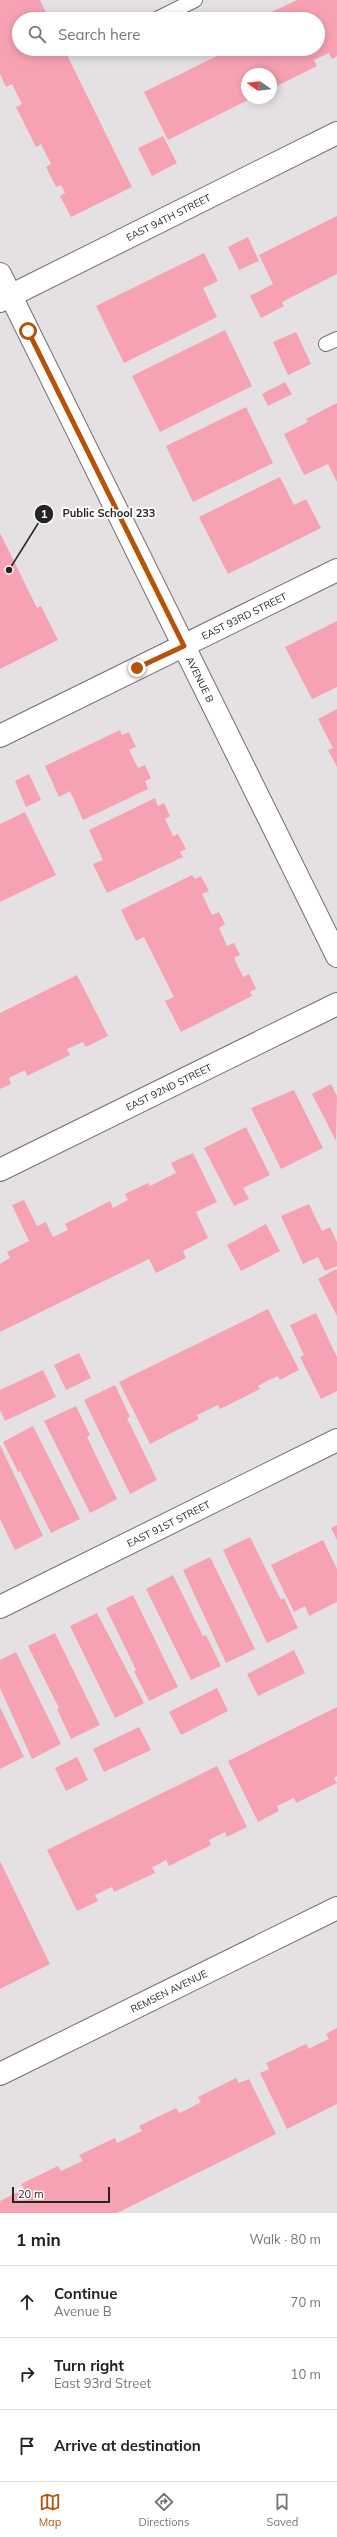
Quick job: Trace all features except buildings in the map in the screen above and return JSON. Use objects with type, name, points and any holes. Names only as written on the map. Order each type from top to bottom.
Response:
[{"type":"street","name":"EAST 94TH STREET","points":[[5,298],[337,133]]},
{"type":"street","name":"AVENUE B","points":[[0,274],[5,298],[184,646],[337,956]]},
{"type":"street","name":"EAST 93RD STREET","points":[[0,736],[337,570]]},
{"type":"street","name":"EAST 92ND STREET","points":[[0,1170],[337,1004]]},
{"type":"street","name":"EAST 91ST STREET","points":[[0,1606],[337,1440]]},
{"type":"street","name":"REMSEN AVENUE","points":[[0,2074],[337,1908]]},
{"type":"lane","points":[[171,12],[195,0]]},
{"type":"place","name":"Public School 233","points":[[9,570]]},
{"type":"route","points":[[28,331],[184,646],[137,668]]}]
